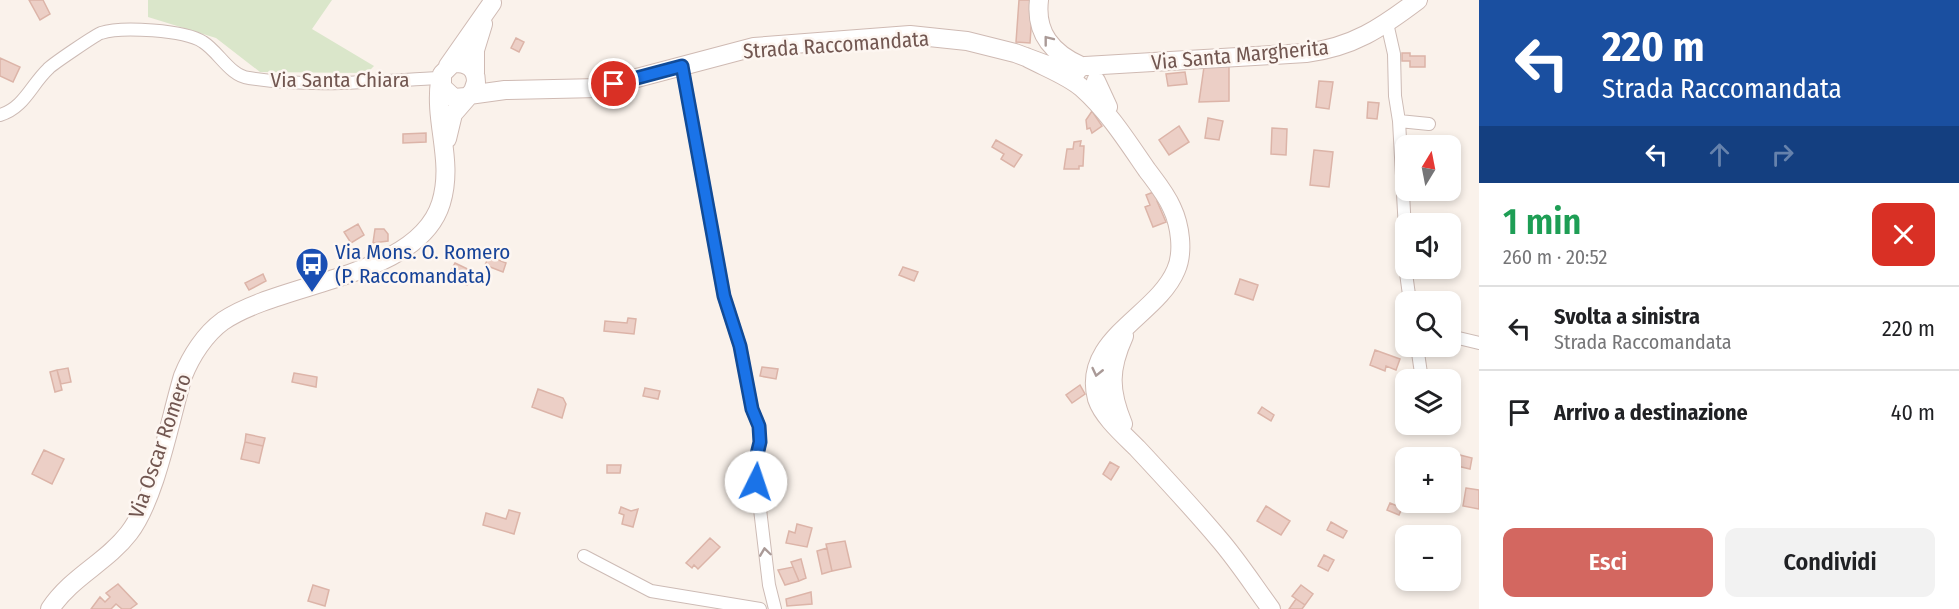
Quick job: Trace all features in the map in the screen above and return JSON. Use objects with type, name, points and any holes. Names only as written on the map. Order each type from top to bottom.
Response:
[{"type":"street","points":[[1039,0],[1038,25],[1044,36],[1085,76],[1168,199],[1180,241],[1180,258],[1170,281],[1129,326],[1110,342],[1099,361],[1094,380],[1098,401],[1138,450],[1220,540],[1271,609]]},
{"type":"street","name":"Via Santa Margherita","points":[[1085,76],[1120,64],[1308,53],[1334,48],[1359,40],[1418,0]]},
{"type":"street","points":[[446,146],[453,114],[475,87],[477,41],[493,2]]},
{"type":"street","points":[[446,146],[440,116],[443,75],[493,2]]},
{"type":"street","points":[[1387,23],[1394,54],[1405,266],[1408,291]]},
{"type":"street","name":"Via Santa Chiara","points":[[1,114],[18,107],[49,68],[99,33],[117,30],[180,33],[202,40],[226,65],[245,78],[315,84],[443,75]]},
{"type":"street","name":"Strada Raccomandata","points":[[468,96],[505,90],[599,88],[754,47],[910,35],[967,41],[1085,76]]},
{"type":"street","points":[[443,75],[453,63],[466,64],[484,84],[505,90]]},
{"type":"street","points":[[682,66],[724,296],[740,346],[752,409],[759,426],[760,442],[754,467],[775,609]]},
{"type":"street","points":[[443,75],[449,96],[468,96]]},
{"type":"street","points":[[1399,121],[1429,124]]},
{"type":"street","name":"Via Oscar Romero","points":[[50,609],[75,578],[117,546],[138,519],[154,476],[183,376],[193,355],[210,333],[237,313],[396,255],[416,242],[433,221],[441,204],[446,181],[446,146]]},
{"type":"street","points":[[1461,339],[1479,343]]},
{"type":"street","points":[[584,556],[651,591],[760,609]]},
{"type":"green space","points":[[148,0],[332,0],[312,29],[374,66],[367,73],[260,72],[216,38],[148,17]]},
{"type":"building","points":[[29,0],[43,0],[50,14],[40,20]]},
{"type":"building","points":[[1019,0],[1033,0],[1030,43],[1016,42]]},
{"type":"building","points":[[516,38],[524,42],[519,52],[511,48]]},
{"type":"building","points":[[1402,53],[1410,53],[1410,56],[1425,56],[1425,67],[1410,67],[1410,61],[1402,61]]},
{"type":"building","points":[[0,58],[20,67],[13,82],[0,76]]},
{"type":"building","points":[[1229,66],[1229,101],[1199,102],[1204,67]]},
{"type":"building","points":[[1185,72],[1187,84],[1168,86],[1166,74]]},
{"type":"building","points":[[1319,81],[1333,82],[1329,109],[1316,107]]},
{"type":"building","points":[[1368,102],[1379,103],[1377,119],[1367,118]]},
{"type":"building","points":[[1092,111],[1102,126],[1092,133],[1090,128],[1087,129],[1086,120]]},
{"type":"building","points":[[1208,118],[1223,121],[1219,140],[1205,138]]},
{"type":"building","points":[[1179,126],[1189,142],[1169,155],[1159,140]]},
{"type":"building","points":[[1272,128],[1287,129],[1286,155],[1271,154]]},
{"type":"building","points":[[426,133],[426,142],[403,143],[403,134]]},
{"type":"building","points":[[996,140],[1022,155],[1014,167],[1001,159],[1004,154],[992,147]]},
{"type":"building","points":[[1081,141],[1080,146],[1084,146],[1083,166],[1079,166],[1079,169],[1064,169],[1067,149],[1073,149],[1074,142]]},
{"type":"building","points":[[1314,150],[1333,152],[1329,187],[1310,185]]},
{"type":"building","points":[[1156,191],[1161,199],[1157,201],[1166,222],[1153,227],[1145,207],[1150,205],[1146,195]]},
{"type":"building","points":[[358,224],[364,235],[351,243],[344,232]]},
{"type":"building","points":[[375,229],[384,229],[388,234],[388,241],[373,243]]},
{"type":"building","points":[[489,256],[506,263],[503,272],[485,265]]},
{"type":"building","points":[[455,263],[474,272],[467,285],[448,276]]},
{"type":"building","points":[[903,267],[918,272],[914,281],[899,275]]},
{"type":"building","points":[[263,274],[266,281],[249,290],[245,283]]},
{"type":"building","points":[[1240,279],[1258,285],[1253,300],[1235,294]]},
{"type":"building","points":[[628,318],[636,319],[634,334],[604,331],[605,321],[627,323]]},
{"type":"building","points":[[1375,350],[1400,359],[1395,370],[1386,366],[1385,371],[1370,365]]},
{"type":"building","points":[[762,367],[778,369],[776,379],[760,376]]},
{"type":"building","points":[[68,368],[71,382],[61,384],[57,370]]},
{"type":"building","points":[[57,370],[62,390],[55,392],[50,372]]},
{"type":"building","points":[[294,373],[317,377],[316,387],[292,382]]},
{"type":"building","points":[[1080,385],[1085,394],[1072,403],[1066,395]]},
{"type":"building","points":[[645,388],[660,391],[658,399],[643,396]]},
{"type":"building","points":[[538,389],[563,398],[566,404],[562,418],[532,407]]},
{"type":"building","points":[[1262,407],[1274,415],[1271,421],[1258,413]]},
{"type":"building","points":[[246,434],[265,438],[263,446],[245,442]]},
{"type":"building","points":[[245,442],[263,446],[259,463],[241,459]]},
{"type":"building","points":[[44,450],[64,459],[52,484],[32,474]]},
{"type":"building","points":[[1461,455],[1472,458],[1470,469],[1461,467]]},
{"type":"building","points":[[1110,462],[1119,467],[1111,480],[1103,474]]},
{"type":"building","points":[[607,465],[621,465],[620,473],[607,473]]},
{"type":"building","points":[[1466,488],[1479,490],[1479,509],[1463,506]]},
{"type":"building","points":[[1390,503],[1395,505],[1395,513],[1400,513],[1399,515],[1387,510]]},
{"type":"building","points":[[1266,506],[1290,521],[1281,535],[1257,521]]},
{"type":"building","points":[[621,507],[631,511],[638,509],[633,527],[622,524],[624,515],[619,513]]},
{"type":"building","points":[[509,510],[520,513],[514,534],[483,525],[486,513],[506,519]]},
{"type":"building","points":[[1331,522],[1347,531],[1343,538],[1327,530]]},
{"type":"building","points":[[797,524],[812,528],[807,547],[786,543],[789,531],[795,533]]},
{"type":"building","points":[[710,538],[720,547],[698,569],[694,565],[692,568],[686,563]]},
{"type":"building","points":[[845,541],[851,567],[832,571],[826,544]]},
{"type":"building","points":[[827,548],[832,571],[822,574],[817,551]]},
{"type":"building","points":[[1324,555],[1334,560],[1328,571],[1318,566]]},
{"type":"building","points":[[801,559],[806,578],[799,581],[791,562]]},
{"type":"building","points":[[793,567],[799,581],[785,585],[778,570]]},
{"type":"building","points":[[118,584],[137,604],[130,609],[122,609],[116,604],[111,609],[91,609],[100,597],[105,602],[110,597],[106,593]]},
{"type":"building","points":[[313,585],[329,590],[325,606],[308,601]]},
{"type":"building","points":[[1301,585],[1313,594],[1305,605],[1292,596]]},
{"type":"building","points":[[811,592],[812,604],[787,606],[786,599]]},
{"type":"building","points":[[1296,599],[1305,605],[1302,609],[1289,609]]},
{"type":"place","name":"Via Mons. O. Romero (P. Raccomandata)","points":[[312,293]]},
{"type":"route","points":[[614,84],[682,66],[724,296],[740,346],[752,409],[759,426],[760,442],[754,467],[756,482]]}]
